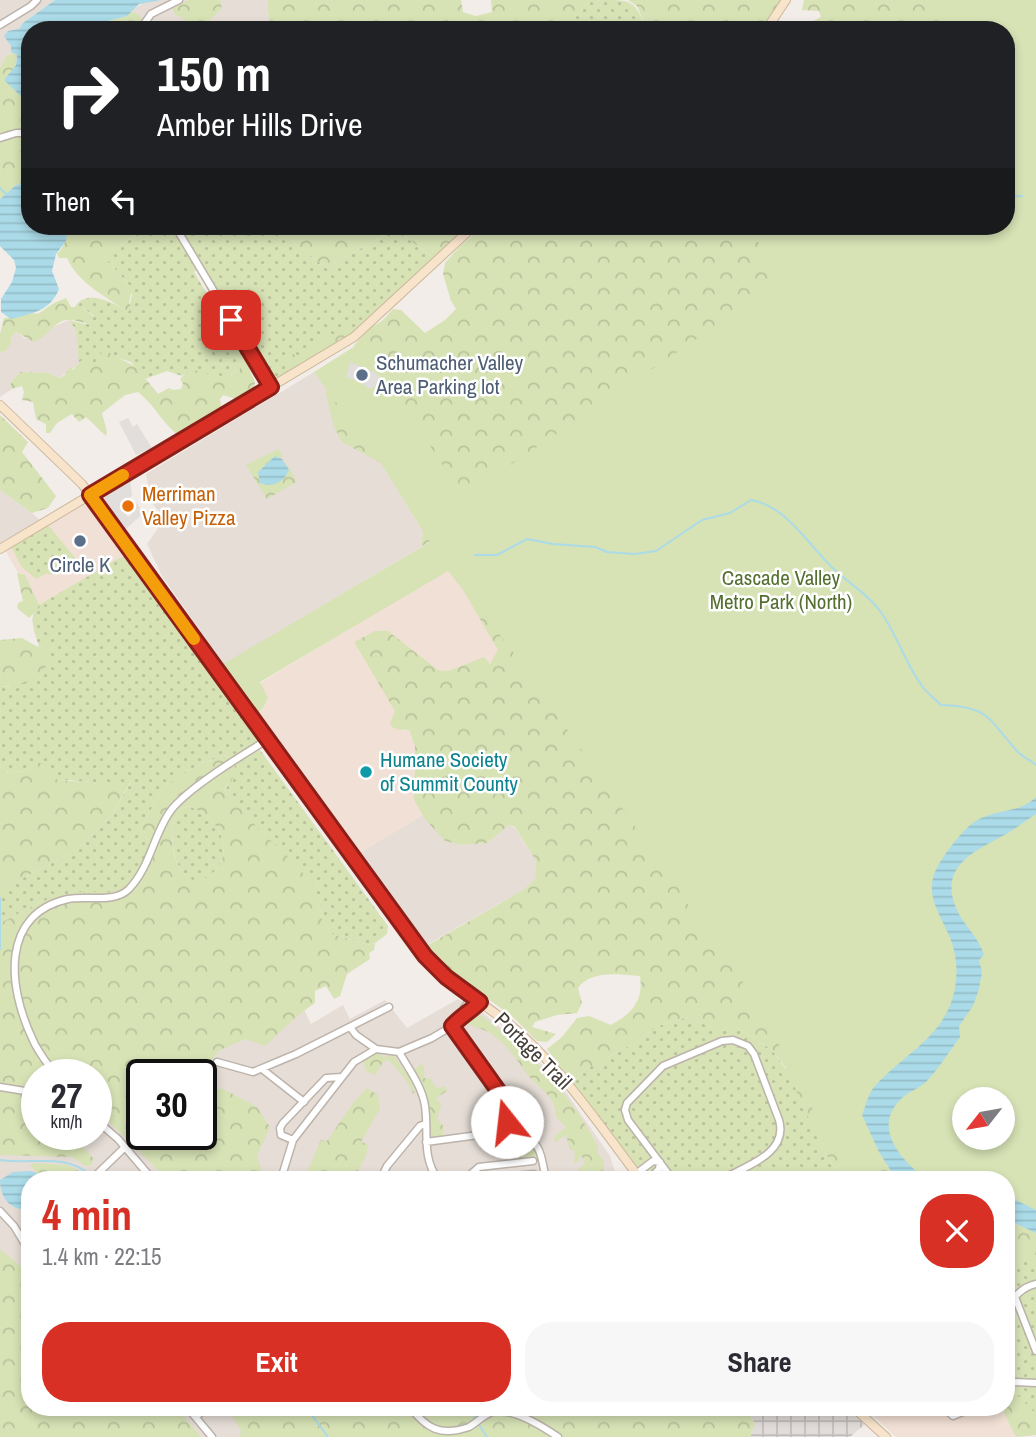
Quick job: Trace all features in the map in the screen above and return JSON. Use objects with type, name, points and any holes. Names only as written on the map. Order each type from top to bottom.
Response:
[{"type":"main road","points":[[772,21],[786,0]]},
{"type":"main road","points":[[0,548],[356,336],[464,235]]},
{"type":"main road","name":"Portage Trail","points":[[0,405],[82,484],[425,956],[446,977],[520,1034],[546,1059],[634,1171]]},
{"type":"main road","points":[[863,1416],[886,1437]]},
{"type":"street","points":[[0,25],[37,0]]},
{"type":"street","points":[[146,21],[151,14],[179,0]]},
{"type":"street","points":[[0,138],[21,132]]},
{"type":"street","points":[[180,235],[271,387]]},
{"type":"street","points":[[45,1059],[33,1041],[12,982],[11,967],[15,943],[25,923],[38,911],[58,902],[78,897],[114,897],[125,892],[145,866],[167,815],[179,801],[267,740]]},
{"type":"street","points":[[350,1027],[356,1035],[376,1049],[399,1052],[452,1026],[464,1013],[464,1008],[476,999]]},
{"type":"street","points":[[217,1062],[251,1073],[389,1007]]},
{"type":"street","points":[[452,1026],[507,1103],[509,1115],[503,1130]]},
{"type":"street","points":[[666,1171],[626,1117],[628,1100],[663,1066],[722,1041],[737,1041],[748,1046],[754,1054],[779,1120],[781,1136],[770,1153],[737,1171]]},
{"type":"street","points":[[284,1171],[293,1140],[354,1062],[376,1049]]},
{"type":"street","points":[[399,1052],[425,1106],[426,1142],[432,1171]]},
{"type":"street","points":[[261,1069],[304,1102]]},
{"type":"street","points":[[293,1140],[284,1138],[280,1128],[326,1078],[342,1077]]},
{"type":"street","points":[[0,1087],[21,1090]]},
{"type":"street","points":[[384,1171],[419,1126],[425,1124]]},
{"type":"street","points":[[426,1142],[503,1130],[535,1142],[540,1148],[545,1171]]},
{"type":"street","points":[[112,1135],[145,1171]]},
{"type":"street","points":[[98,1171],[125,1147]]},
{"type":"street","points":[[474,1171],[479,1167],[533,1161]]},
{"type":"street","points":[[643,1171],[653,1161],[660,1162]]},
{"type":"street","points":[[657,1171],[660,1162]]},
{"type":"street","points":[[0,1212],[21,1237]]},
{"type":"street","points":[[1036,1284],[1026,1287],[1015,1297],[1036,1351]]},
{"type":"street","points":[[1015,1310],[1020,1311]]},
{"type":"street","points":[[1015,1383],[1034,1381]]},
{"type":"street","points":[[197,1416],[212,1437]]},
{"type":"street","points":[[416,1416],[435,1432],[461,1430],[485,1416]]},
{"type":"street","points":[[517,1416],[558,1437]]},
{"type":"shaded area","points":[[0,0],[55,0],[26,21],[21,21],[21,26],[10,44],[13,53],[6,56],[0,68]]},
{"type":"shaded area","points":[[267,0],[269,21],[138,21],[134,12],[130,11],[147,1]]},
{"type":"shaded area","points":[[69,320],[76,330],[79,349],[77,366],[59,378],[48,373],[20,372],[11,382],[12,389],[0,397],[0,352],[6,351],[12,336],[16,332],[26,339]]},
{"type":"shaded area","name":"Schumacher Valley Area Parking lot","points":[[350,362],[376,373],[380,377],[376,386],[369,389],[361,382],[346,377]]},
{"type":"shaded area","points":[[314,372],[382,465],[423,531],[421,547],[224,664],[162,576],[147,544],[165,518],[152,503],[146,474]]},
{"type":"shaded area","points":[[128,418],[133,427],[137,424],[152,448],[136,455],[119,422]]},
{"type":"shaded area","points":[[130,477],[132,496],[122,503],[126,510],[124,512],[128,517],[132,514],[136,509],[132,506],[136,502],[144,513],[122,532],[104,503],[105,496]]},
{"type":"shaded area","points":[[0,490],[41,521],[0,546]]},
{"type":"shaded area","points":[[84,505],[91,508],[127,557],[119,558],[37,606],[5,550]]},
{"type":"shaded area","points":[[451,570],[499,651],[490,664],[484,657],[448,671],[438,670],[415,653],[354,642],[396,711],[400,730],[410,731],[413,737],[414,800],[423,815],[354,856],[255,715],[263,708],[268,698],[260,683]]},
{"type":"shaded area","points":[[423,815],[445,841],[461,845],[487,843],[509,825],[515,828],[536,861],[535,880],[521,891],[423,947],[354,856]]},
{"type":"shaded area","points":[[288,976],[311,1024],[343,1005],[350,1019],[385,1000],[407,1028],[458,999],[483,1013],[533,1055],[565,1091],[610,1156],[615,1171],[21,1171],[21,1276],[0,1256],[0,1093],[21,1116],[21,1150],[112,1150],[112,1087],[126,1078],[126,1150],[217,1150],[217,1059],[156,1059]]},
{"type":"shaded area","points":[[177,1416],[337,1416],[301,1437],[196,1437]]},
{"type":"shaded area","points":[[750,1416],[857,1416],[865,1424],[850,1437],[750,1437],[755,1424]]},
{"type":"shaded area","points":[[874,1416],[1006,1416],[1017,1437],[896,1437]]},
{"type":"green space","points":[[189,0],[220,0],[222,8],[209,21],[187,21],[175,14],[172,8]]},
{"type":"green space","points":[[267,0],[461,0],[463,12],[476,16],[492,12],[491,0],[601,0],[590,2],[574,16],[574,21],[269,21]]},
{"type":"green space","points":[[628,0],[786,0],[772,21],[643,21],[637,6]]},
{"type":"green space","points":[[804,0],[980,0],[972,21],[814,21],[821,17],[819,11],[802,10]]},
{"type":"green space","name":"Cascade Valley Metro Park (North)","points":[[940,0],[1036,0],[1036,1222],[1015,1212],[1015,1171],[905,1171],[894,1159],[874,1171],[844,1171],[788,1060],[726,953],[718,955],[678,888],[511,649],[448,571],[260,682],[268,698],[263,708],[255,715],[218,667],[430,542],[382,465],[314,372],[363,341],[463,497],[779,283],[755,235],[820,235],[822,240],[829,235],[852,235],[857,244],[872,235],[1015,235],[1015,21],[952,21]]},
{"type":"green space","points":[[590,2],[626,2],[635,7],[643,21],[574,21],[574,16]]},
{"type":"green space","points":[[130,11],[140,15],[142,21],[108,21],[127,16]]},
{"type":"green space","points":[[13,53],[17,55],[12,87],[21,95],[21,184],[0,199],[0,68],[6,56]]},
{"type":"green space","points":[[137,235],[285,235],[326,268],[384,235],[403,235],[438,261],[370,325],[271,387],[200,268],[194,272],[245,358],[240,369],[221,377],[182,376],[167,371],[145,379],[131,362],[102,352],[95,364],[89,367],[81,361],[79,363],[76,330],[69,320],[84,324],[90,323],[94,316],[82,307],[75,307],[86,298],[93,298],[108,301],[128,312],[132,295],[128,284],[103,255]]},
{"type":"green space","points":[[137,235],[103,255],[132,289],[129,303],[132,308],[128,312],[78,275],[67,258],[59,258],[57,254],[66,237]]},
{"type":"green space","points":[[285,235],[384,235],[326,268]]},
{"type":"green space","points":[[403,235],[465,235],[438,261]]},
{"type":"green space","name":"Cascade Valley Metro Park (North)","points":[[473,235],[974,235],[1036,754],[879,1152],[891,1171],[842,1171],[831,1163],[786,1068],[772,1050],[737,1027],[711,1027],[688,1017],[658,1026],[636,1042],[586,1069],[574,1081],[566,1076],[547,1049],[562,1037],[577,1018],[589,1016],[611,1025],[625,1016],[638,1000],[640,976],[606,974],[583,982],[578,988],[582,1003],[577,1013],[557,1015],[535,1022],[532,1027],[556,1034],[547,1042],[537,1041],[513,1017],[455,975],[433,954],[428,945],[521,891],[535,880],[536,861],[515,827],[509,825],[487,843],[461,845],[445,841],[425,819],[414,800],[415,747],[410,731],[392,727],[390,723],[395,711],[354,642],[375,631],[388,631],[438,670],[448,671],[484,657],[490,664],[498,650],[460,585],[429,542],[421,547],[423,531],[381,463],[342,442],[334,427],[327,390],[315,373],[350,354],[355,344],[370,328],[382,321],[393,309],[401,310],[425,333],[445,320],[456,309],[443,274],[445,263]]},
{"type":"green space","points":[[66,298],[71,307],[82,307],[94,317],[90,323],[62,321],[34,342],[16,332],[6,351],[0,352],[0,334],[4,318],[38,314]]},
{"type":"green space","points":[[347,323],[350,335],[283,375],[289,355],[299,356],[317,344],[319,338],[335,334]]},
{"type":"green space","points":[[106,351],[136,367],[158,394],[169,388],[181,389],[183,384],[180,379],[190,369],[228,375],[240,369],[245,358],[255,383],[252,392],[239,400],[223,395],[220,399],[222,412],[181,437],[138,392],[125,395],[102,413],[106,436],[86,417],[79,422],[72,414],[57,423],[50,433],[46,433],[46,424],[36,419],[33,402],[22,400],[22,386],[12,389],[10,387],[20,372],[48,373],[59,378],[64,376],[70,367],[73,370],[87,357],[90,360],[89,366],[94,364],[102,352]]},
{"type":"green space","points":[[0,415],[28,442],[22,452],[56,496],[48,508],[32,513],[0,490]]},
{"type":"green space","points":[[278,449],[296,482],[267,499],[246,465]]},
{"type":"green space","points":[[48,525],[76,559],[50,575],[47,573],[36,579],[21,566],[11,546]]},
{"type":"green space","points":[[127,557],[260,741],[232,760],[226,755],[200,764],[164,786],[142,826],[141,835],[150,840],[153,860],[134,891],[43,901],[0,923],[0,890],[78,849],[111,816],[131,782],[112,786],[70,780],[57,781],[33,763],[27,771],[0,773],[0,687],[9,687],[47,645],[39,647],[34,631],[34,611],[37,606],[119,558]]},
{"type":"green space","points":[[17,573],[25,575],[40,607],[29,618],[17,608],[18,603],[23,601]]},
{"type":"green space","points":[[22,638],[38,647],[47,645],[46,665],[42,673],[28,682],[0,687],[0,640]]},
{"type":"green space","points":[[260,750],[388,926],[387,934],[375,943],[368,945],[332,934],[322,920],[319,901],[278,846],[265,837],[225,792],[235,763]]},
{"type":"green space","points":[[226,755],[235,763],[233,776],[225,792],[312,883],[322,920],[332,934],[368,945],[375,943],[374,950],[369,953],[370,959],[347,974],[340,996],[334,999],[326,986],[315,991],[315,1003],[265,1046],[245,1039],[218,1051],[213,1059],[126,1059],[126,1139],[112,1125],[112,1059],[21,1059],[21,1150],[86,1150],[94,1159],[90,1166],[85,1166],[72,1157],[0,1155],[0,923],[43,901],[79,892],[134,891],[153,860],[150,840],[141,835],[142,826],[164,786],[200,764]],"holes":[[[188,806],[198,810],[215,824],[223,843],[221,863],[214,872],[201,880],[189,878],[175,856],[172,840],[173,825],[178,813]]]},
{"type":"green space","points":[[33,763],[45,763],[58,781],[112,784],[131,781],[111,816],[78,849],[0,890],[0,773],[27,771]]},
{"type":"green space","points":[[188,806],[207,816],[215,824],[223,843],[221,863],[214,872],[201,880],[190,879],[181,870],[172,840],[173,825],[178,813]]},
{"type":"green space","points":[[480,1015],[546,1073],[586,1125],[598,1146],[598,1154],[604,1160],[603,1171],[579,1171],[585,1163],[581,1155],[578,1162],[574,1163],[575,1151],[570,1150],[566,1135],[553,1143],[555,1136],[566,1127],[556,1117],[553,1102],[501,1041],[487,1031],[464,1022]]},
{"type":"green space","points":[[688,1017],[711,1027],[737,1027],[772,1050],[785,1068],[789,1069],[806,1104],[817,1137],[831,1163],[842,1171],[640,1171],[573,1085],[586,1069],[636,1042],[658,1026]]},
{"type":"green space","points":[[379,1053],[384,1058],[388,1055],[395,1057],[412,1082],[415,1092],[413,1094],[406,1080],[389,1060],[383,1062],[375,1075],[366,1071],[363,1060],[369,1054]]},
{"type":"green space","points":[[421,1063],[424,1067],[424,1078],[432,1079],[436,1088],[445,1086],[447,1091],[436,1098],[441,1105],[437,1119],[443,1126],[443,1137],[430,1135],[430,1110],[426,1101],[428,1097],[415,1069]]},
{"type":"green space","points":[[217,1088],[257,1107],[270,1127],[257,1156],[262,1171],[159,1171],[138,1150],[217,1150]]},
{"type":"green space","points":[[367,1088],[378,1095],[380,1108],[361,1142],[368,1144],[366,1156],[358,1171],[308,1171],[321,1140],[327,1141],[353,1103]]},
{"type":"green space","points":[[509,1139],[529,1148],[535,1147],[538,1160],[506,1157],[501,1143]]},
{"type":"green space","points":[[30,1165],[67,1165],[80,1171],[36,1171]]},
{"type":"green space","points":[[1015,1222],[1036,1233],[1036,1260],[1016,1262]]},
{"type":"green space","points":[[1033,1238],[1036,1239],[1036,1417],[1015,1404],[1015,1257]]},
{"type":"green space","points":[[0,1249],[21,1266],[21,1416],[184,1416],[201,1437],[0,1437]]},
{"type":"green space","points":[[1015,1392],[1036,1414],[1036,1435],[1015,1435],[1006,1416],[1015,1416]]},
{"type":"green space","points":[[232,1416],[750,1416],[755,1424],[750,1437],[240,1437],[241,1430]]},
{"type":"water","points":[[55,0],[162,0],[139,4],[127,16],[108,21],[26,21]]},
{"type":"water","points":[[21,26],[21,96],[4,80],[16,65],[17,55],[11,52],[11,46],[4,36],[8,31]]},
{"type":"water","points":[[21,184],[21,235],[67,235],[66,241],[56,254],[52,271],[59,289],[55,296],[46,307],[11,319],[1,312],[1,299],[12,282],[16,268],[14,260],[0,246],[0,199]]},
{"type":"water","points":[[275,456],[282,459],[289,470],[287,474],[274,484],[260,483],[258,472]]},
{"type":"water","points":[[1036,797],[1036,814],[964,860],[952,880],[956,908],[984,955],[979,960],[982,972],[979,989],[973,1006],[959,1026],[960,1037],[944,1060],[927,1081],[903,1097],[892,1111],[889,1122],[894,1144],[917,1171],[891,1171],[862,1115],[873,1089],[933,1032],[942,1021],[954,994],[956,960],[952,943],[932,895],[935,872],[952,845],[975,822],[1028,803]]},
{"type":"water","points":[[13,1172],[21,1172],[21,1209],[12,1206],[1,1190],[0,1180]]},
{"type":"water","points":[[1015,1200],[1036,1210],[1036,1233],[1015,1223]]},
{"type":"waterway","points":[[0,188],[7,195]]},
{"type":"waterway","points":[[1015,196],[1022,196]]},
{"type":"waterway","points":[[475,555],[497,555],[527,539],[595,547],[607,552],[635,554],[656,551],[702,520],[730,513],[751,500],[764,504],[776,510],[798,529],[826,562],[875,605],[886,620],[916,677],[929,694],[941,705],[980,712],[1018,752],[1036,765]]},
{"type":"waterway","points":[[0,898],[0,949]]},
{"type":"waterway","points":[[0,1160],[60,1162],[85,1171]]},
{"type":"waterway","points":[[313,1416],[328,1437]]},
{"type":"waterway","points":[[479,1425],[487,1437]]},
{"type":"slow traffic","points":[[123,475],[90,495],[194,639]]},
{"type":"place","name":"Schumacher Valley Area Parking lot","points":[[362,375]]},
{"type":"place","name":"Merriman Valley Pizza","points":[[128,506]]},
{"type":"place","name":"Circle K","points":[[80,541]]},
{"type":"place","name":"Humane Society of Summit County","points":[[366,772]]},
{"type":"route","points":[[231,320],[271,387],[90,495],[425,956],[446,977],[480,1002],[452,1026],[507,1103],[507,1122]]}]
